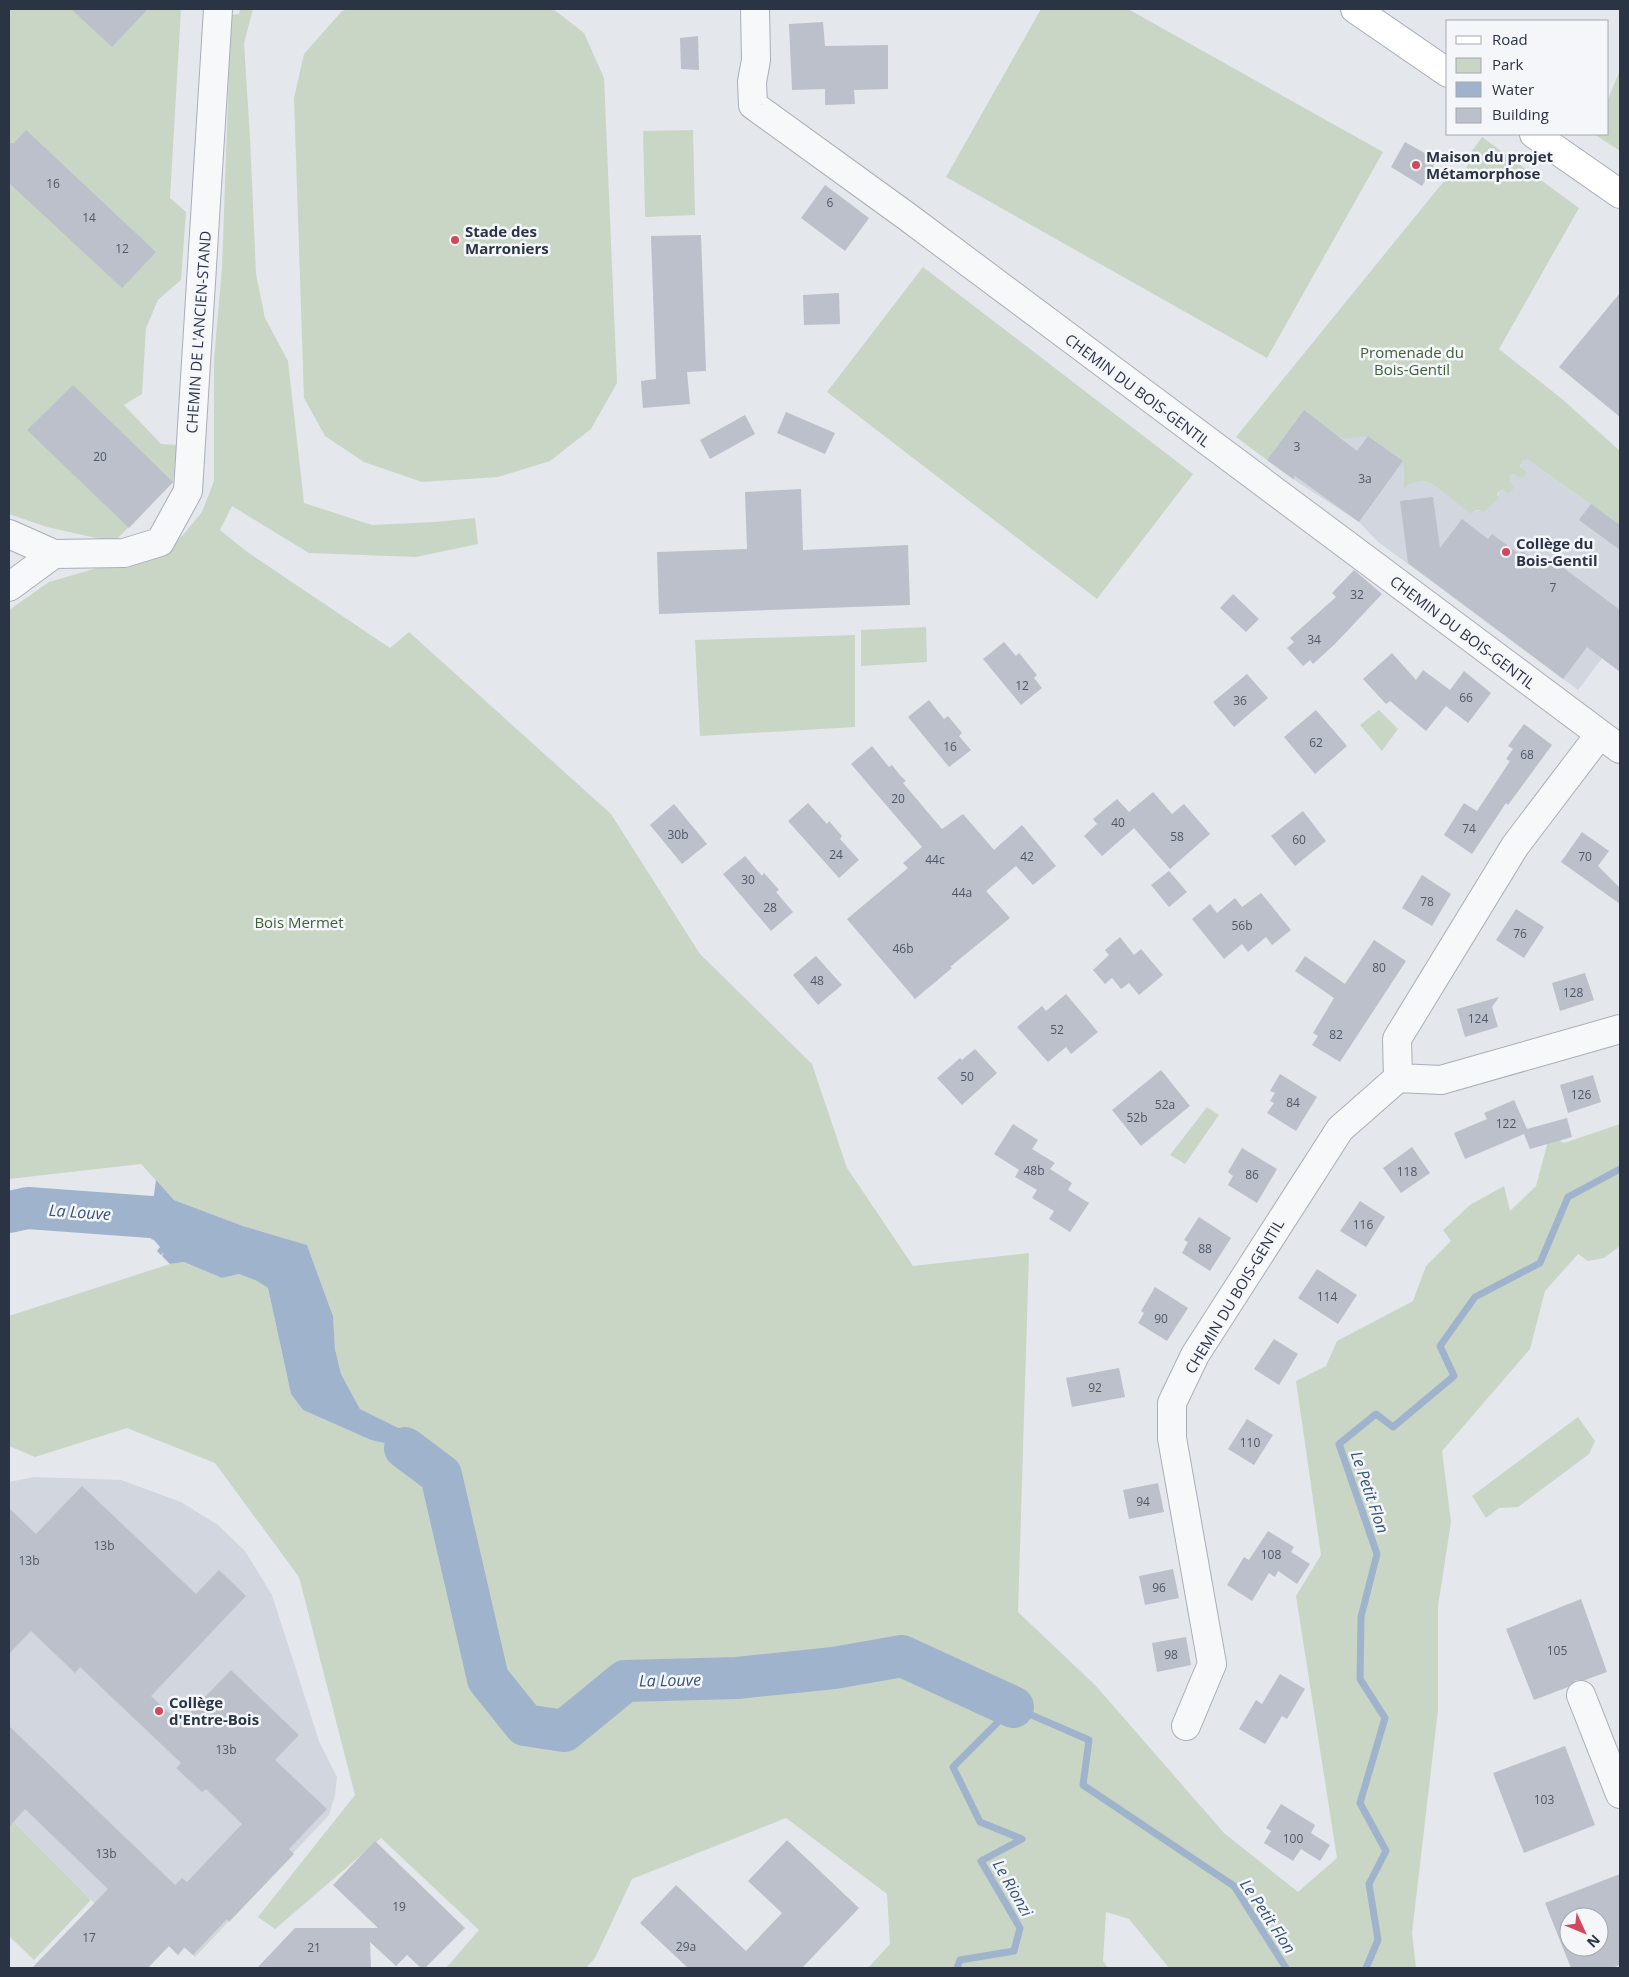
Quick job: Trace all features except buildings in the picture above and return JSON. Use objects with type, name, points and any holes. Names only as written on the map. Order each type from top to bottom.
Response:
[{"type":"main road","points":[[1355,9],[1446,72]]},
{"type":"main road","points":[[1535,135],[1620,194]]},
{"type":"street","name":"CHEMIN DE L'ANCIEN-STAND","points":[[9,534],[54,554],[124,554],[160,542],[188,491],[218,9]]},
{"type":"street","name":"CHEMIN DU BOIS-GENTIL","points":[[755,9],[756,60],[752,82],[753,105],[905,214],[1610,742],[1515,846],[1397,1039],[1398,1078],[1340,1129],[1195,1355],[1172,1403],[1172,1438],[1212,1664],[1186,1726]]},
{"type":"street","points":[[9,587],[54,554]]},
{"type":"street","points":[[1398,1078],[1441,1080],[1620,1029]]},
{"type":"street","points":[[1581,1695],[1620,1794]]},
{"type":"shaded area","name":"Collège du Bois-Gentil","points":[[1304,410],[1368,436],[1403,461],[1404,488],[1413,482],[1431,483],[1470,512],[1481,510],[1498,496],[1499,491],[1503,490],[1509,494],[1515,487],[1509,481],[1509,476],[1514,474],[1521,478],[1522,469],[1520,463],[1527,459],[1620,525],[1620,624],[1611,637],[1603,657],[1578,690],[1377,541],[1359,522],[1267,460]]},
{"type":"shaded area","name":"Collège d'Entre-Bois","points":[[34,1477],[121,1480],[181,1502],[218,1525],[245,1551],[272,1595],[319,1741],[337,1777],[335,1795],[329,1815],[195,1957],[185,1948],[178,1955],[168,1945],[140,1949],[9,1817],[9,1482]]},
{"type":"green space","points":[[9,9],[181,9],[170,198],[186,212],[181,280],[158,300],[146,328],[142,394],[124,405],[161,444],[177,445],[173,482],[114,542],[47,527],[9,514]]},
{"type":"green space","name":"Bois Mermet","points":[[240,9],[253,9],[244,43],[256,274],[265,318],[288,361],[304,503],[372,525],[475,518],[478,544],[416,557],[309,553],[232,506],[220,530],[246,551],[390,648],[409,632],[611,814],[700,954],[812,1064],[847,1168],[913,1266],[1029,1253],[1018,1612],[1096,1686],[1224,1833],[1298,1892],[1337,1858],[1296,1596],[1321,1555],[1296,1381],[1326,1366],[1337,1341],[1413,1301],[1426,1266],[1451,1241],[1443,1230],[1470,1205],[1504,1186],[1510,1211],[1536,1186],[1550,1134],[1564,1143],[1620,1124],[1620,1246],[1604,1258],[1588,1261],[1578,1254],[1545,1291],[1530,1349],[1442,1451],[1451,1522],[1438,1606],[1438,1710],[1412,1933],[1416,1968],[1169,1968],[1129,1919],[1106,1912],[1103,1961],[1108,1968],[868,1968],[890,1944],[887,1894],[786,1818],[632,1879],[595,1958],[586,1968],[446,1968],[479,1930],[381,1838],[275,1929],[258,1917],[355,1795],[299,1577],[215,1463],[127,1428],[35,1457],[9,1446],[9,1316],[170,1264],[184,1262],[222,1278],[239,1274],[257,1281],[268,1288],[291,1394],[303,1410],[371,1440],[405,1448],[423,1440],[360,1409],[341,1374],[335,1349],[333,1316],[307,1245],[243,1226],[174,1200],[141,1164],[9,1179],[9,610],[49,582],[97,568],[151,560],[183,535],[202,512],[214,481],[214,360],[222,268],[231,15],[239,14]]},
{"type":"green space","name":"Stade des Marroniers","points":[[349,9],[553,9],[584,33],[604,78],[617,383],[591,429],[550,461],[498,477],[422,482],[364,462],[325,436],[304,398],[294,98],[304,54],[342,11]]},
{"type":"green space","points":[[1041,9],[1128,9],[1383,152],[1267,358],[946,177]]},
{"type":"green space","points":[[1620,70],[1620,151],[1596,135],[1609,135],[1609,97]]},
{"type":"green space","points":[[693,130],[695,215],[645,217],[643,131]]},
{"type":"green space","name":"Promenade du Bois-Gentil","points":[[1482,137],[1579,208],[1499,349],[1562,399],[1620,451],[1620,525],[1527,459],[1522,461],[1520,466],[1527,473],[1521,479],[1514,474],[1509,476],[1509,481],[1515,487],[1509,494],[1503,490],[1499,491],[1497,494],[1499,498],[1485,511],[1477,510],[1470,513],[1431,483],[1416,482],[1404,489],[1403,461],[1368,436],[1345,439],[1328,432],[1304,410],[1267,460],[1236,437],[1440,186],[1455,169],[1465,173],[1472,151]]},
{"type":"green space","points":[[923,267],[1193,474],[1097,599],[827,392]]},
{"type":"green space","points":[[926,627],[927,662],[861,666],[861,630]]},
{"type":"green space","points":[[855,635],[855,727],[700,736],[695,640]]},
{"type":"green space","points":[[1379,710],[1398,729],[1382,751],[1360,725]]},
{"type":"green space","points":[[1207,1107],[1219,1115],[1185,1164],[1170,1155]]},
{"type":"green space","points":[[1578,1417],[1595,1441],[1589,1454],[1518,1507],[1499,1508],[1486,1518],[1472,1496]]},
{"type":"green space","points":[[9,1817],[91,1900],[34,1960],[9,1936]]},
{"type":"water","points":[[156,1180],[174,1200],[243,1226],[307,1245],[333,1316],[335,1349],[341,1374],[360,1409],[423,1440],[405,1448],[371,1440],[303,1410],[291,1394],[268,1288],[257,1281],[239,1274],[222,1278],[184,1262],[170,1264],[162,1256],[164,1252],[161,1255],[157,1251],[160,1247],[151,1239],[151,1217]]},
{"type":"waterway","name":"Le Petit Flon","points":[[1366,1968],[1378,1940],[1369,1884],[1386,1851],[1360,1803],[1385,1718],[1360,1679],[1361,1617],[1377,1554],[1339,1444],[1376,1414],[1393,1427],[1454,1376],[1440,1346],[1475,1297],[1540,1263],[1568,1197],[1620,1169]]},
{"type":"waterway","name":"La Louve","points":[[9,1212],[28,1208],[151,1217]]},
{"type":"waterway","name":"La Louve","points":[[405,1448],[441,1475],[488,1679],[525,1725],[564,1731],[625,1681],[737,1678],[834,1668],[902,1656],[1013,1707]]},
{"type":"waterway","name":"Le Petit Flon","points":[[957,1968],[960,1960],[1014,1951],[1020,1928],[981,1861],[1022,1839],[980,1822],[953,1767],[1013,1707],[1089,1740],[1083,1785],[1234,1886],[1286,1968]]},
{"type":"place","name":"Maison du projet Métamorphose","points":[[1416,165]]},
{"type":"place","name":"Stade des Marroniers","points":[[455,240]]},
{"type":"place","name":"Collège du Bois-Gentil","points":[[1506,552]]},
{"type":"place","name":"Collège d'Entre-Bois","points":[[159,1711]]},
{"type":"water label","name":"Le Rionzi","points":[[1013,1888]]}]
